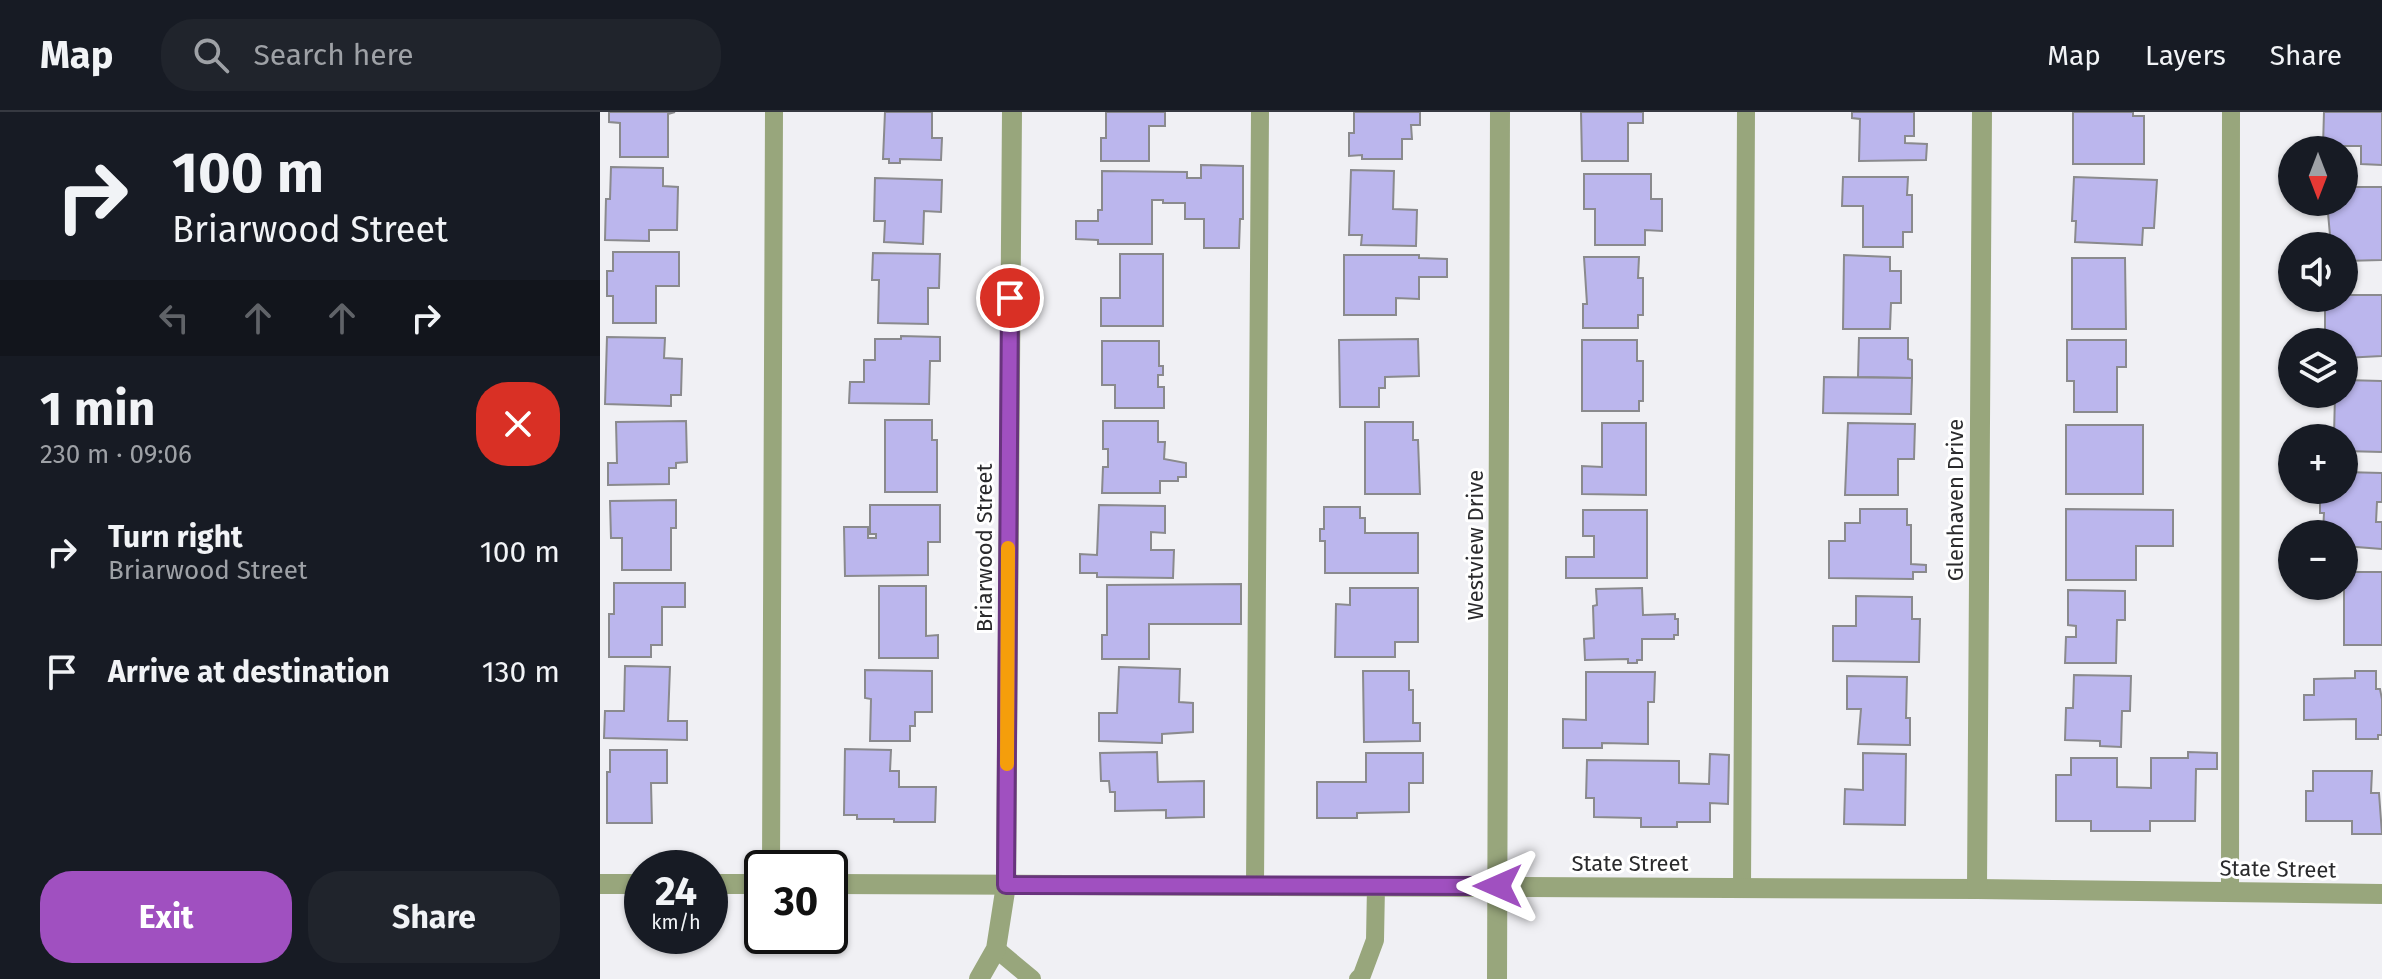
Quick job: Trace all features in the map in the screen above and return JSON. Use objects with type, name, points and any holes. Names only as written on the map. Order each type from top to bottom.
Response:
[{"type":"street","name":"Briarwood Street","points":[[979,979],[996,949],[1006,885],[1012,112]]},
{"type":"street","name":"Westview Drive","points":[[1497,979],[1500,112]]},
{"type":"street","name":"Glenhaven Drive","points":[[1977,889],[1982,112]]},
{"type":"street","points":[[600,884],[624,884]]},
{"type":"street","name":"State Street","points":[[848,884],[2382,894]]},
{"type":"lane","points":[[771,850],[774,112]]},
{"type":"lane","points":[[1255,886],[1260,112]]},
{"type":"lane","points":[[1742,888],[1746,112]]},
{"type":"lane","points":[[2230,892],[2231,112]]},
{"type":"lane","points":[[1358,979],[1375,940],[1376,886]]},
{"type":"lane","points":[[996,949],[1032,979]]},
{"type":"building","points":[[609,112],[675,112],[668,114],[668,157],[620,157],[620,123],[609,122]]},
{"type":"building","points":[[885,112],[932,112],[932,138],[942,138],[941,160],[900,159],[900,163],[889,163],[889,159],[883,159]]},
{"type":"building","points":[[1106,112],[1165,112],[1165,126],[1149,126],[1149,161],[1101,161],[1101,138],[1106,138]]},
{"type":"building","points":[[1354,112],[1420,112],[1420,125],[1411,125],[1412,139],[1402,139],[1402,159],[1362,159],[1362,155],[1349,156],[1349,133],[1354,133]]},
{"type":"building","points":[[1581,112],[1643,112],[1643,123],[1628,123],[1628,161],[1582,161]]},
{"type":"building","points":[[1852,112],[1914,112],[1914,136],[1905,136],[1905,143],[1927,144],[1926,160],[1859,161],[1860,119],[1852,118]]},
{"type":"building","points":[[2073,112],[2133,112],[2133,116],[2144,116],[2144,164],[2073,164]]},
{"type":"building","points":[[2324,112],[2382,112],[2382,165],[2361,164],[2358,136],[2323,136]]},
{"type":"building","points":[[1201,165],[1243,166],[1243,219],[1240,219],[1239,248],[1204,248],[1204,219],[1185,219],[1185,203],[1163,203],[1163,200],[1152,200],[1152,244],[1098,244],[1098,240],[1076,239],[1076,221],[1098,221],[1098,210],[1102,210],[1102,171],[1187,172],[1187,178],[1201,178]]},
{"type":"building","points":[[611,167],[663,168],[663,186],[678,187],[677,230],[649,230],[649,241],[605,240]]},
{"type":"building","points":[[1351,170],[1394,171],[1393,209],[1417,210],[1416,246],[1361,245],[1362,235],[1349,235]]},
{"type":"building","points":[[1584,174],[1651,174],[1651,199],[1662,199],[1662,231],[1645,230],[1645,245],[1595,245],[1595,209],[1584,209]]},
{"type":"building","points":[[1843,177],[1908,177],[1907,195],[1912,195],[1912,232],[1903,232],[1903,247],[1863,247],[1863,206],[1842,206]]},
{"type":"building","points":[[2074,177],[2157,180],[2154,228],[2143,228],[2142,245],[2075,242],[2076,221],[2072,221]]},
{"type":"building","points":[[875,178],[942,180],[941,212],[924,211],[923,244],[884,242],[885,221],[874,221]]},
{"type":"building","points":[[2358,187],[2382,187],[2382,260],[2358,261],[2358,232],[2330,232],[2328,216],[2358,216]]},
{"type":"building","points":[[613,252],[679,252],[679,286],[656,286],[656,323],[613,323],[613,296],[607,296],[607,271],[613,271]]},
{"type":"building","points":[[873,253],[940,254],[939,288],[928,288],[928,324],[878,323],[879,280],[872,280]]},
{"type":"building","points":[[1120,254],[1163,254],[1163,326],[1101,326],[1101,298],[1120,298]]},
{"type":"building","points":[[1344,255],[1419,255],[1419,258],[1447,259],[1447,277],[1419,277],[1419,299],[1396,298],[1396,315],[1344,315]]},
{"type":"building","points":[[1844,255],[1890,257],[1890,271],[1901,271],[1901,303],[1891,303],[1890,329],[1843,329]]},
{"type":"building","points":[[1584,257],[1639,257],[1638,278],[1643,278],[1643,315],[1638,315],[1638,328],[1583,328],[1583,304],[1587,304]]},
{"type":"building","points":[[2072,258],[2125,258],[2126,329],[2072,329]]},
{"type":"building","points":[[2358,295],[2382,295],[2382,356],[2358,357],[2358,328],[2325,328],[2325,312],[2358,312]]},
{"type":"building","points":[[901,336],[940,337],[940,361],[930,361],[929,404],[849,403],[850,382],[864,382],[864,360],[875,360],[875,339],[901,339]]},
{"type":"building","points":[[607,337],[665,338],[664,358],[682,359],[681,395],[671,395],[671,406],[605,404]]},
{"type":"building","points":[[1859,338],[1908,338],[1912,378],[1858,377]]},
{"type":"building","points":[[1418,339],[1419,376],[1385,377],[1385,388],[1379,388],[1379,407],[1340,407],[1339,340]]},
{"type":"building","points":[[1582,340],[1637,340],[1637,361],[1643,361],[1643,401],[1639,401],[1639,411],[1582,411]]},
{"type":"building","points":[[2067,340],[2126,340],[2126,367],[2117,367],[2117,412],[2074,412],[2074,381],[2067,381]]},
{"type":"building","points":[[1102,341],[1159,341],[1159,366],[1163,366],[1163,375],[1158,375],[1158,387],[1164,387],[1164,408],[1115,408],[1115,385],[1102,385]]},
{"type":"building","points":[[1824,377],[1912,378],[1911,414],[1823,413]]},
{"type":"building","points":[[2358,380],[2382,381],[2382,452],[2358,451],[2358,424],[2334,424],[2335,408],[2358,408]]},
{"type":"building","points":[[885,420],[932,420],[932,440],[937,440],[937,492],[885,492]]},
{"type":"building","points":[[686,421],[687,462],[676,463],[676,468],[669,468],[669,484],[608,485],[608,463],[617,463],[616,422]]},
{"type":"building","points":[[1103,421],[1158,421],[1158,442],[1165,442],[1164,459],[1186,463],[1186,477],[1178,477],[1178,481],[1160,481],[1160,493],[1102,493],[1103,467],[1108,467],[1108,449],[1103,449]]},
{"type":"building","points":[[1365,422],[1413,422],[1413,440],[1418,440],[1420,494],[1365,494]]},
{"type":"building","points":[[1602,423],[1646,423],[1646,495],[1582,494],[1582,466],[1602,467]]},
{"type":"building","points":[[1848,423],[1915,424],[1914,459],[1898,459],[1898,495],[1845,495]]},
{"type":"building","points":[[2066,425],[2143,425],[2143,494],[2066,494]]},
{"type":"building","points":[[2358,472],[2382,473],[2382,502],[2377,502],[2376,522],[2382,522],[2382,549],[2358,547],[2358,520],[2324,520],[2324,513],[2320,513],[2320,504],[2358,504]]},
{"type":"building","points":[[676,500],[676,528],[671,528],[671,570],[622,570],[622,538],[611,538],[610,501]]},
{"type":"building","points":[[870,505],[940,505],[940,542],[928,542],[928,575],[845,576],[844,527],[868,527],[868,538],[876,538],[876,534],[870,534]]},
{"type":"building","points":[[1099,505],[1165,506],[1165,533],[1151,532],[1151,550],[1174,550],[1173,578],[1097,577],[1097,573],[1080,573],[1080,554],[1097,555]]},
{"type":"building","points":[[1324,507],[1360,507],[1360,518],[1365,518],[1365,533],[1418,533],[1418,573],[1325,573],[1325,541],[1320,541],[1320,529],[1324,529]]},
{"type":"building","points":[[1860,509],[1907,509],[1907,525],[1911,525],[1911,564],[1926,565],[1926,572],[1913,572],[1913,579],[1829,578],[1829,541],[1845,541],[1845,523],[1860,523]]},
{"type":"building","points":[[2066,509],[2173,510],[2173,546],[2136,546],[2136,580],[2066,580]]},
{"type":"building","points":[[1583,510],[1647,510],[1647,578],[1566,578],[1566,557],[1594,557],[1594,536],[1583,536]]},
{"type":"building","points":[[2358,572],[2382,572],[2382,645],[2344,645],[2344,600],[2358,600]]},
{"type":"building","points":[[614,583],[685,583],[685,607],[662,607],[662,645],[651,645],[651,657],[609,657],[609,614],[614,614]]},
{"type":"building","points":[[1241,584],[1241,624],[1149,624],[1149,659],[1102,659],[1102,635],[1107,635],[1107,585]]},
{"type":"building","points":[[879,586],[926,586],[926,636],[938,635],[938,658],[879,658]]},
{"type":"building","points":[[1350,588],[1418,588],[1418,642],[1395,642],[1395,657],[1335,657],[1336,604],[1350,605]]},
{"type":"building","points":[[1642,588],[1643,615],[1675,614],[1678,635],[1674,635],[1674,639],[1642,639],[1642,660],[1637,660],[1637,663],[1628,663],[1628,659],[1585,660],[1584,639],[1594,638],[1596,589]]},
{"type":"building","points":[[2068,590],[2125,591],[2125,620],[2117,620],[2116,663],[2065,663],[2066,637],[2076,637],[2076,626],[2068,625]]},
{"type":"building","points":[[1856,596],[1912,597],[1912,619],[1920,619],[1919,662],[1833,661],[1833,626],[1856,626]]},
{"type":"building","points":[[625,666],[670,667],[668,721],[687,721],[687,740],[604,738],[605,711],[624,711]]},
{"type":"building","points":[[1119,667],[1180,669],[1179,702],[1193,703],[1193,732],[1162,734],[1162,743],[1099,741],[1099,713],[1117,713]]},
{"type":"building","points":[[865,670],[932,671],[932,712],[915,712],[915,726],[910,726],[910,741],[870,741],[871,699],[865,698]]},
{"type":"building","points":[[1363,671],[1409,671],[1409,690],[1413,690],[1413,723],[1420,723],[1420,741],[1364,742]]},
{"type":"building","points":[[2355,671],[2376,671],[2376,689],[2380,689],[2382,699],[2382,735],[2378,735],[2378,739],[2356,739],[2356,719],[2304,720],[2304,695],[2314,695],[2314,679],[2355,678]]},
{"type":"building","points":[[1586,672],[1655,672],[1654,702],[1648,702],[1648,744],[1602,743],[1602,748],[1563,748],[1563,719],[1586,720]]},
{"type":"building","points":[[2074,675],[2131,676],[2130,711],[2122,711],[2121,747],[2100,746],[2100,741],[2065,740],[2066,708],[2073,708]]},
{"type":"building","points":[[1847,676],[1907,677],[1906,718],[1910,718],[1910,745],[1858,744],[1861,709],[1847,709]]},
{"type":"building","points":[[845,749],[891,750],[890,771],[899,771],[899,787],[936,787],[935,822],[894,822],[894,819],[857,819],[857,815],[844,815]]},
{"type":"building","points":[[610,750],[667,750],[667,783],[651,783],[652,823],[607,823]]},
{"type":"building","points":[[1157,752],[1158,782],[1204,781],[1204,817],[1166,818],[1166,810],[1115,811],[1115,792],[1110,792],[1109,781],[1101,781],[1100,753]]},
{"type":"building","points":[[2188,752],[2217,753],[2217,769],[2196,769],[2195,821],[2150,821],[2150,831],[2091,831],[2091,821],[2056,821],[2056,775],[2071,775],[2071,758],[2117,758],[2117,787],[2151,788],[2151,758],[2188,758]]},
{"type":"building","points":[[1366,753],[1423,753],[1423,783],[1409,783],[1409,812],[1357,813],[1357,818],[1317,818],[1317,782],[1366,782]]},
{"type":"building","points":[[1863,753],[1906,754],[1905,825],[1844,824],[1845,789],[1863,790]]},
{"type":"building","points":[[1710,754],[1729,755],[1728,804],[1710,803],[1710,822],[1677,822],[1677,827],[1641,827],[1641,818],[1594,817],[1594,798],[1586,798],[1587,760],[1679,761],[1679,783],[1709,784]]},
{"type":"building","points":[[2313,771],[2372,771],[2371,793],[2379,793],[2382,834],[2352,834],[2352,821],[2306,821],[2306,791],[2313,791]]},
{"type":"slow traffic","points":[[1007,764],[1008,548]]},
{"type":"route","points":[[1010,298],[1006,885],[1498,886]]}]
